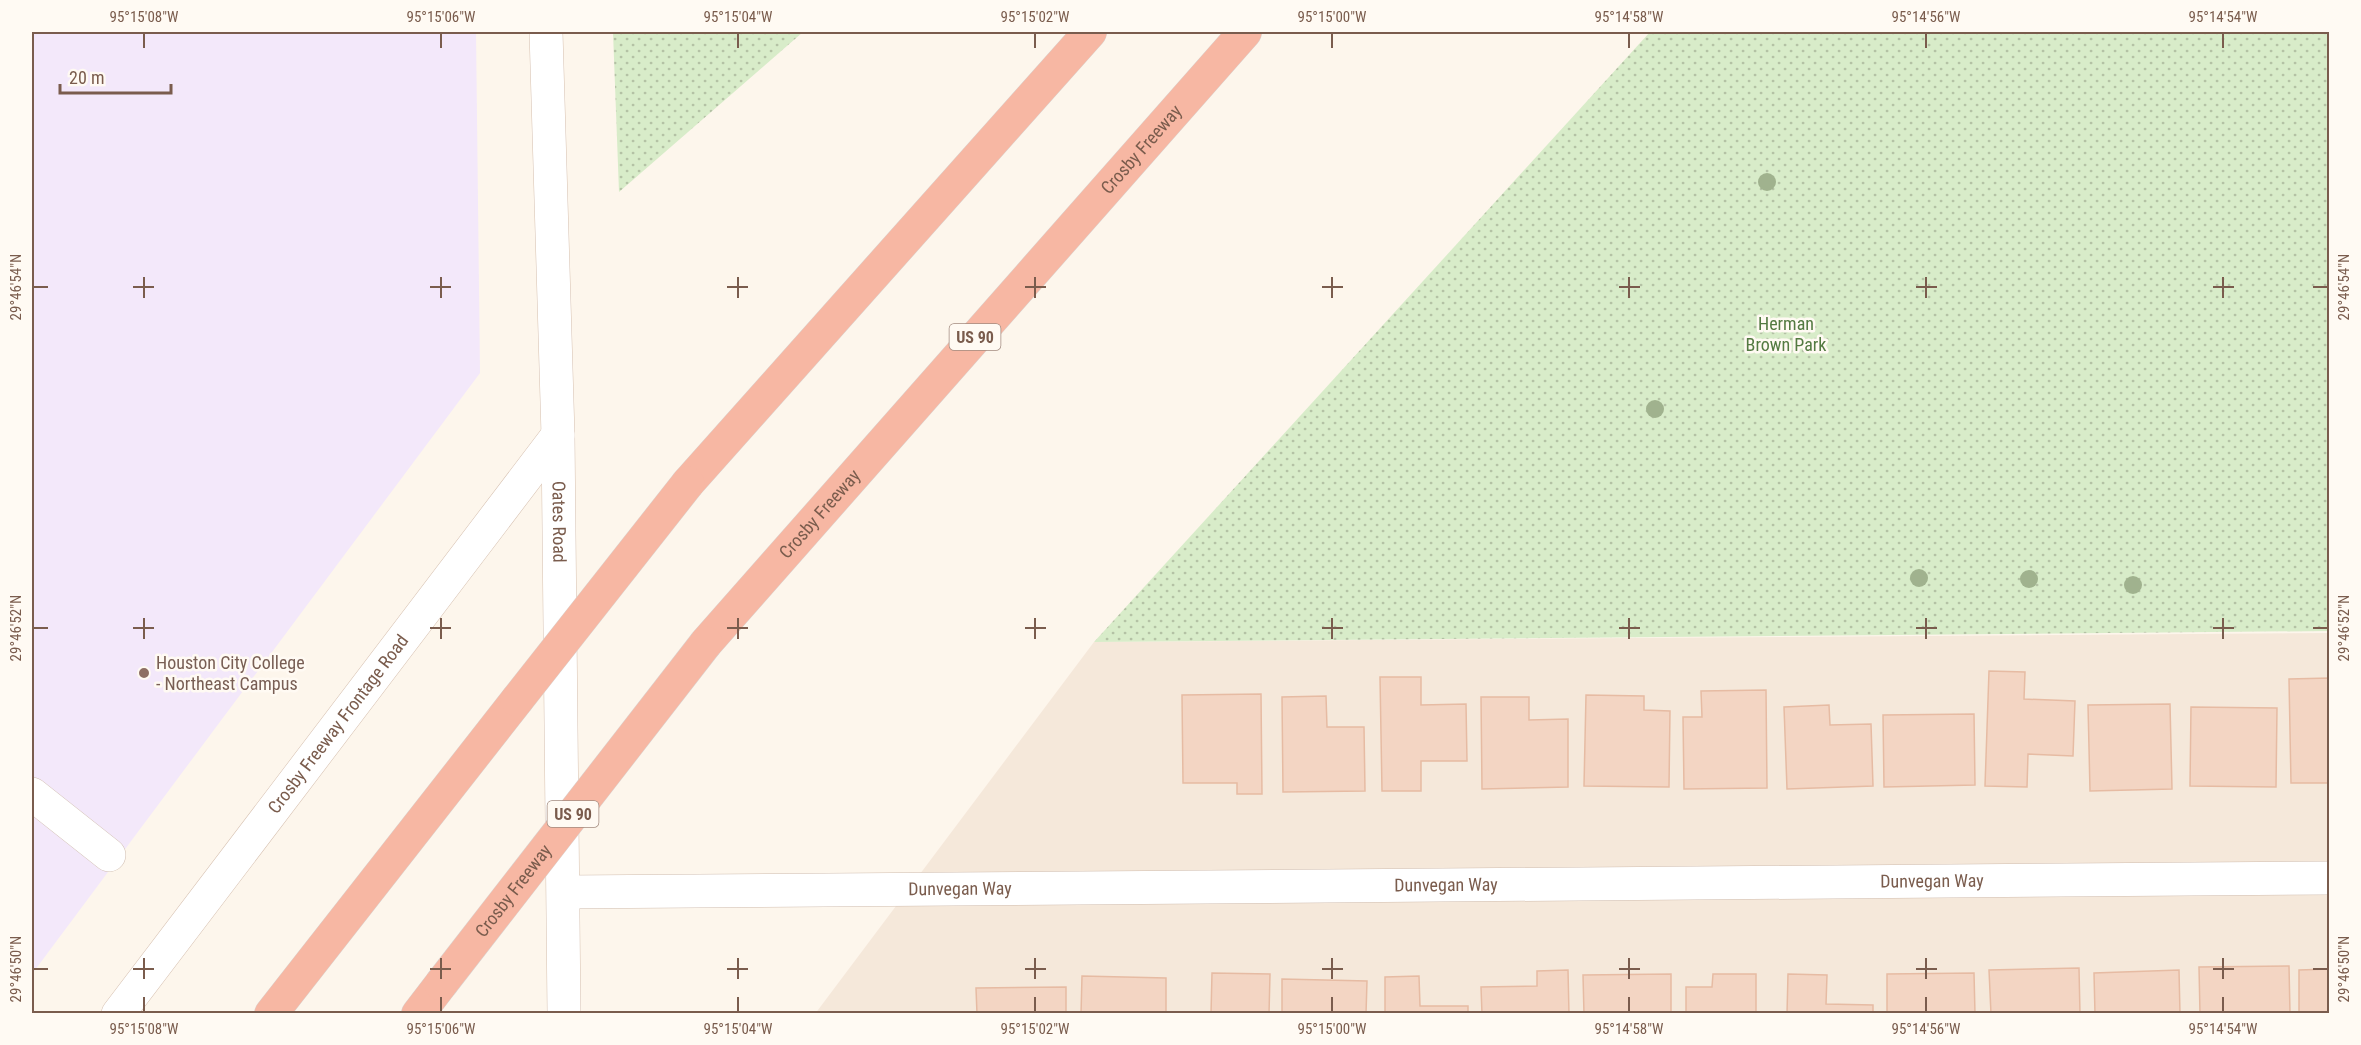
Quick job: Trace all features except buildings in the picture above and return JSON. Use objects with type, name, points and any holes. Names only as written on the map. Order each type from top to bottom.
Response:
[{"type":"highway","points":[[271,1014],[688,483],[1090,32]]},
{"type":"highway","name":"Crosby Freeway","points":[[418,1014],[706,644],[1245,32]]},
{"type":"street","name":"Oates Road","points":[[546,32],[558,435],[564,1014]]},
{"type":"street","name":"Crosby Freeway Frontage Road","points":[[118,1014],[558,435]]},
{"type":"street","points":[[32,794],[109,855]]},
{"type":"street","name":"Dunvegan Way","points":[[564,892],[2330,878]]},
{"type":"shaded area","name":"Houston City College - Northeast Campus","points":[[32,32],[476,32],[480,373],[32,974]]},
{"type":"shaded area","points":[[2329,633],[2329,1013],[815,1014],[1094,642]]},
{"type":"green space","points":[[613,32],[803,32],[619,192]]},
{"type":"green space","name":"Herman Brown Park","points":[[1650,32],[2329,32],[2329,631],[1094,642]]},
{"type":"place","name":"Houston City College - Northeast Campus","points":[[144,673]]}]
